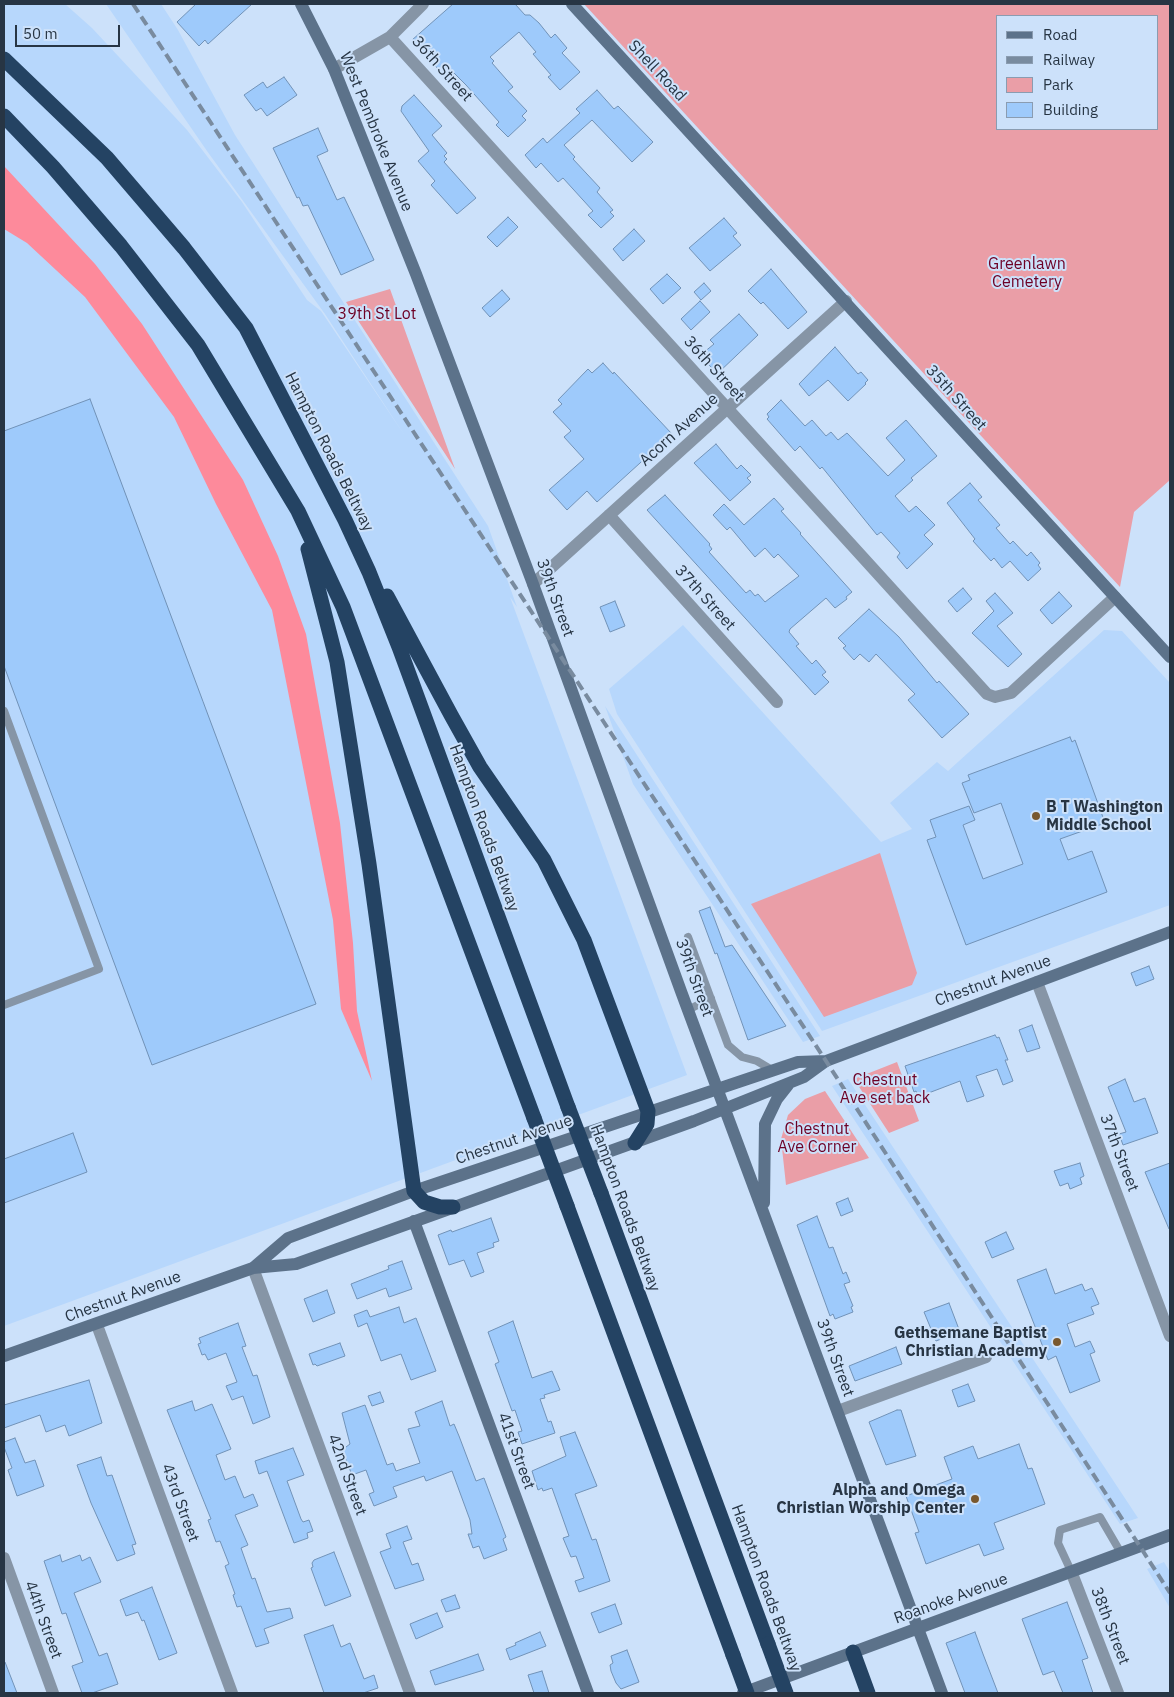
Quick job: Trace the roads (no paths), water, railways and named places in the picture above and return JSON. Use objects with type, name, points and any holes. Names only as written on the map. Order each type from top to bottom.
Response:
[{"type":"highway","name":"Hampton Roads Beltway","points":[[4,59],[107,158],[184,248],[246,328],[345,520],[399,648],[786,1693]]},
{"type":"highway","points":[[4,116],[53,167],[121,246],[198,345],[298,511],[343,607],[747,1693]]},
{"type":"highway","points":[[298,511],[336,662],[369,864],[414,1191],[424,1202],[440,1207],[453,1207]]},
{"type":"highway","points":[[345,520],[480,767],[544,860],[584,940],[648,1110],[647,1124],[635,1142]]},
{"type":"highway","points":[[853,1652],[868,1693]]},
{"type":"main road","name":"West Pembroke Avenue","points":[[301,4],[334,69],[416,274]]},
{"type":"main road","name":"Shell Road","points":[[572,4],[718,161]]},
{"type":"main road","name":"35th Street","points":[[718,161],[1170,656]]},
{"type":"main road","name":"39th Street","points":[[416,274],[533,584],[688,1010],[942,1693]]},
{"type":"main road","name":"Chestnut Avenue","points":[[4,1356],[97,1325],[253,1268],[296,1264],[635,1142],[804,1078],[826,1061],[1170,932]]},
{"type":"main road","name":"Chestnut Avenue","points":[[253,1268],[288,1238],[414,1191],[648,1110],[772,1070],[798,1062],[826,1061]]},
{"type":"main road","points":[[764,1213],[766,1124],[777,1099],[790,1083]]},
{"type":"main road","name":"41st Street","points":[[414,1221],[588,1693]]},
{"type":"main road","name":"Roanoke Avenue","points":[[743,1693],[1170,1535]]},
{"type":"street","points":[[334,69],[390,37],[423,4]]},
{"type":"street","name":"36th Street","points":[[390,37],[981,689],[995,697],[1004,697],[1022,684],[1115,597]]},
{"type":"street","name":"Acorn Avenue","points":[[533,584],[846,301]]},
{"type":"street","name":"37th Street","points":[[609,515],[777,702]]},
{"type":"street","name":"37th Street","points":[[1037,982],[1170,1336]]},
{"type":"street","name":"42nd Street","points":[[253,1268],[410,1693]]},
{"type":"street","name":"43rd Street","points":[[97,1325],[232,1693]]},
{"type":"street","points":[[838,1411],[986,1358]]},
{"type":"street","name":"44th Street","points":[[4,1558],[52,1693]]},
{"type":"street","name":"38th Street","points":[[1071,1571],[1118,1693]]},
{"type":"lane","points":[[4,711],[99,969],[4,1005]]},
{"type":"lane","points":[[688,937],[728,1045],[742,1056],[757,1061],[772,1070]]},
{"type":"lane","points":[[688,1010],[711,998]]},
{"type":"lane","points":[[1071,1571],[1058,1543],[1060,1530],[1100,1517],[1121,1553]]},
{"type":"railway","points":[[133,4],[826,1061],[1170,1593]]},
{"type":"place","name":"B T Washington Middle School","points":[[1036,816]]},
{"type":"place","name":"Gethsemane Baptist Christian Academy","points":[[1057,1342]]},
{"type":"place","name":"Alpha and Omega Christian Worship Center","points":[[975,1499]]},
{"type":"park label","name":"Greenlawn Cemetery","points":[[1027,273]]},
{"type":"park label","name":"39th St Lot","points":[[377,314]]},
{"type":"park label","name":"Chestnut Ave set back","points":[[885,1089]]},
{"type":"park label","name":"Chestnut Ave Corner","points":[[817,1138]]}]
